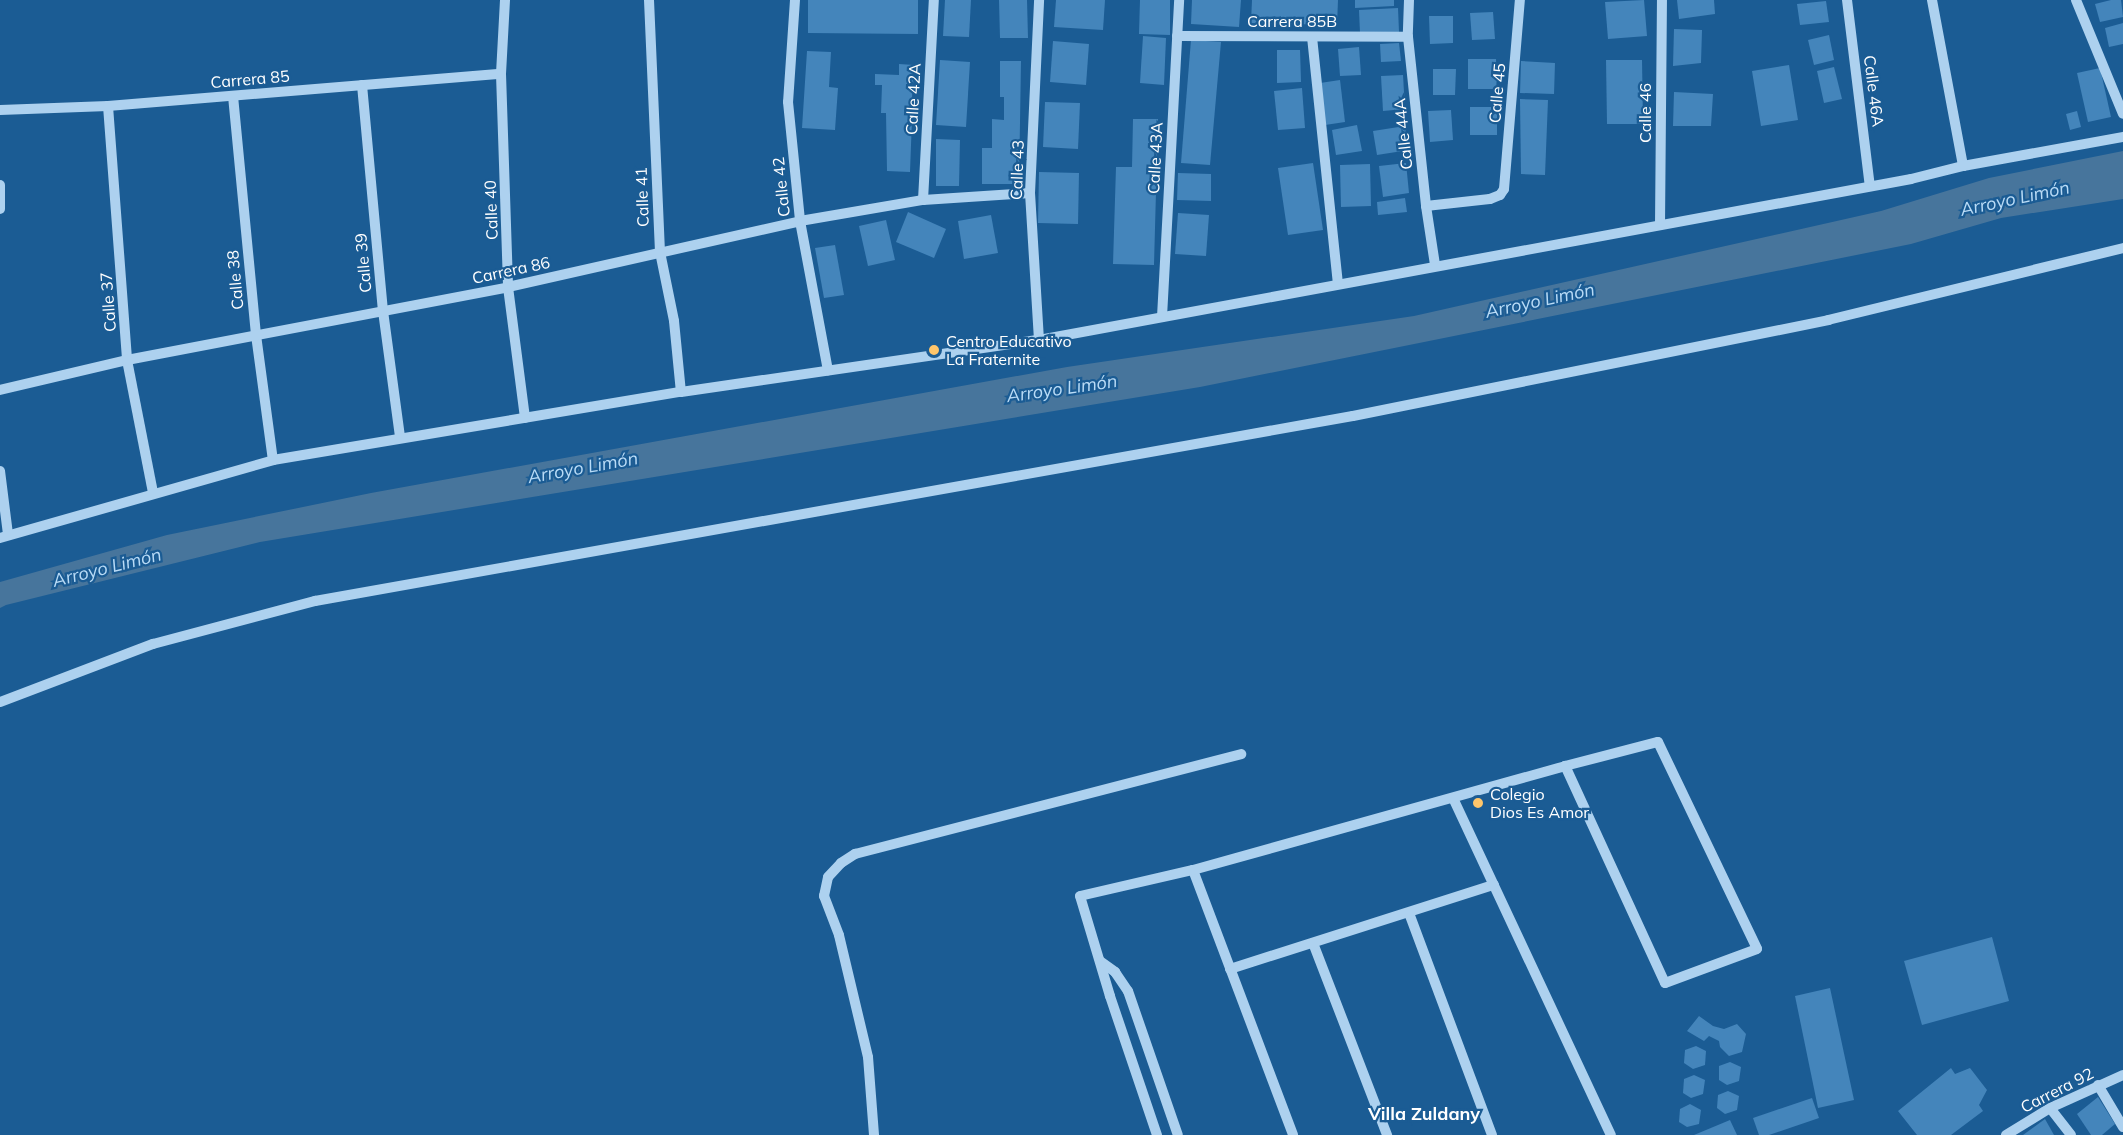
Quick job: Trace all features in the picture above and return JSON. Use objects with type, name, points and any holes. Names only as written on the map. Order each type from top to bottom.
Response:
[{"type":"street","name":"Calle 40","points":[[505,0],[501,74],[508,287],[525,418]]},
{"type":"street","name":"Calle 41","points":[[649,0],[660,252],[674,321],[681,392]]},
{"type":"street","name":"Calle 42","points":[[795,0],[788,102],[800,221],[828,370]]},
{"type":"street","name":"Calle 42A","points":[[923,200],[934,0]]},
{"type":"street","name":"Calle 43","points":[[1039,0],[1030,193],[1039,340]]},
{"type":"street","name":"Calle 43A","points":[[1162,317],[1179,0]]},
{"type":"street","name":"Calle 44A","points":[[1409,0],[1408,37],[1425,206],[1435,265]]},
{"type":"street","name":"Calle 45","points":[[1425,206],[1490,199],[1500,195],[1504,189],[1520,0]]},
{"type":"street","name":"Calle 46","points":[[1660,225],[1662,0]]},
{"type":"street","name":"Calle 46A","points":[[1847,0],[1870,186]]},
{"type":"street","points":[[1932,0],[1963,166]]},
{"type":"street","points":[[2076,0],[2123,114]]},
{"type":"street","name":"Carrera 85B","points":[[1177,36],[1408,37]]},
{"type":"street","points":[[1312,36],[1338,284]]},
{"type":"street","name":"Carrera 85","points":[[0,110],[108,106],[501,74]]},
{"type":"street","name":"Calle 39","points":[[362,85],[383,311],[400,437]]},
{"type":"street","name":"Calle 38","points":[[233,96],[256,335],[273,460]]},
{"type":"street","name":"Calle 37","points":[[108,106],[127,360],[153,494]]},
{"type":"street","points":[[0,471],[4,536],[273,460],[400,437],[681,392],[1039,340],[2123,137]]},
{"type":"street","points":[[0,185],[0,209]]},
{"type":"street","name":"Carrera 86","points":[[0,390],[127,360],[508,287],[800,221],[923,200],[1030,193]]},
{"type":"street","points":[[0,702],[153,644],[315,601],[1364,414],[1828,320],[2123,248]]},
{"type":"street","points":[[1157,1135],[1080,896],[1193,870],[1565,766],[1658,742],[1756,949],[1665,983],[1565,766]]},
{"type":"street","points":[[874,1135],[868,1057],[839,935],[824,896],[828,877],[841,863],[855,854],[1241,754]]},
{"type":"street","points":[[1453,798],[1606,1134]]},
{"type":"street","points":[[1193,870],[1293,1135]]},
{"type":"street","points":[[1230,969],[1494,885]]},
{"type":"street","points":[[1409,913],[1492,1135]]},
{"type":"street","points":[[1313,943],[1387,1135]]},
{"type":"street","points":[[1100,961],[1115,972],[1128,991],[1178,1135]]},
{"type":"street","name":"Carrera 92","points":[[2006,1135],[2050,1108],[2123,1075]]},
{"type":"street","points":[[2098,1085],[2123,1127]]},
{"type":"street","points":[[2050,1108],[2071,1135]]},
{"type":"water","name":"Arroyo Limón","points":[[2123,151],[2123,199],[2001,218],[1911,244],[1200,387],[260,542],[0,608],[0,582],[167,535],[371,493],[1067,367],[1414,316],[1881,211],[1989,178]]},
{"type":"building","points":[[808,0],[918,0],[918,34],[808,33]]},
{"type":"building","points":[[945,0],[971,0],[969,37],[943,36]]},
{"type":"building","points":[[999,0],[1027,0],[1028,38],[1000,38]]},
{"type":"building","points":[[1056,0],[1105,0],[1103,30],[1054,27]]},
{"type":"building","points":[[1140,0],[1170,0],[1170,35],[1139,34]]},
{"type":"building","points":[[1192,0],[1241,0],[1239,27],[1191,24]]},
{"type":"building","points":[[1252,0],[1338,0],[1337,25],[1251,23]]},
{"type":"building","points":[[1355,0],[1394,0],[1394,6],[1355,8]]},
{"type":"building","points":[[1644,0],[1647,36],[1608,39],[1605,2]]},
{"type":"building","points":[[1677,0],[1714,0],[1715,14],[1679,19]]},
{"type":"building","points":[[2121,0],[2123,17],[2100,22],[2095,4]]},
{"type":"building","points":[[1826,1],[1829,22],[1800,25],[1797,4]]},
{"type":"building","points":[[1398,8],[1399,32],[1360,33],[1359,10]]},
{"type":"building","points":[[1493,12],[1495,39],[1472,40],[1470,13]]},
{"type":"building","points":[[1429,16],[1453,16],[1453,43],[1430,44]]},
{"type":"building","points":[[2123,23],[2123,44],[2109,47],[2105,28]]},
{"type":"building","points":[[1674,29],[1702,30],[1701,63],[1673,66]]},
{"type":"building","points":[[1829,35],[1834,60],[1814,65],[1808,40]]},
{"type":"building","points":[[1143,36],[1166,38],[1164,85],[1140,83]]},
{"type":"building","points":[[1191,40],[1221,42],[1210,165],[1181,163]]},
{"type":"building","points":[[1053,41],[1089,44],[1086,85],[1050,82]]},
{"type":"building","points":[[1399,43],[1401,61],[1381,62],[1380,44]]},
{"type":"building","points":[[1359,47],[1361,75],[1340,76],[1338,49]]},
{"type":"building","points":[[1277,50],[1300,50],[1301,82],[1277,83]]},
{"type":"building","points":[[807,51],[831,52],[829,87],[838,88],[835,130],[802,128]]},
{"type":"building","points":[[1468,59],[1496,59],[1497,89],[1468,89]]},
{"type":"building","points":[[940,60],[970,62],[966,127],[936,125]]},
{"type":"building","points":[[1606,60],[1642,60],[1643,124],[1607,124]]},
{"type":"building","points":[[1000,61],[1021,61],[1019,184],[982,184],[982,148],[992,148],[992,119],[1004,120],[1004,97],[1000,97]]},
{"type":"building","points":[[1521,61],[1555,63],[1554,94],[1520,93]]},
{"type":"building","points":[[899,64],[914,65],[910,172],[887,171],[886,113],[881,113],[882,85],[875,85],[875,74],[899,75]]},
{"type":"building","points":[[1789,65],[1798,120],[1761,126],[1752,71]]},
{"type":"building","points":[[1834,67],[1842,99],[1824,103],[1817,71]]},
{"type":"building","points":[[2100,68],[2111,117],[2088,122],[2077,73]]},
{"type":"building","points":[[1433,69],[1456,69],[1455,95],[1433,95]]},
{"type":"building","points":[[1403,75],[1405,109],[1383,111],[1381,76]]},
{"type":"building","points":[[1340,80],[1345,122],[1325,125],[1320,83]]},
{"type":"building","points":[[1302,88],[1305,128],[1278,130],[1274,91]]},
{"type":"building","points":[[1674,92],[1713,94],[1711,126],[1673,126]]},
{"type":"building","points":[[1520,99],[1548,100],[1545,175],[1521,174]]},
{"type":"building","points":[[1045,102],[1080,103],[1078,149],[1043,147]]},
{"type":"building","points":[[1470,107],[1497,107],[1497,135],[1470,135]]},
{"type":"building","points":[[1451,110],[1453,140],[1430,142],[1428,111]]},
{"type":"building","points":[[2077,111],[2081,127],[2070,130],[2066,114]]},
{"type":"building","points":[[1133,119],[1158,119],[1154,265],[1113,264],[1116,167],[1132,167]]},
{"type":"building","points":[[1357,125],[1362,151],[1336,155],[1332,130]]},
{"type":"building","points":[[1405,126],[1409,150],[1377,155],[1373,131]]},
{"type":"building","points":[[936,139],[960,140],[959,186],[936,186]]},
{"type":"building","points":[[1313,163],[1323,230],[1288,235],[1278,168]]},
{"type":"building","points":[[1406,163],[1409,193],[1383,197],[1379,166]]},
{"type":"building","points":[[1370,164],[1371,206],[1341,207],[1340,165]]},
{"type":"building","points":[[1039,172],[1079,173],[1078,224],[1038,223]]},
{"type":"building","points":[[1178,173],[1211,174],[1211,201],[1177,200]]},
{"type":"building","points":[[1405,198],[1407,212],[1378,215],[1377,202]]},
{"type":"building","points":[[908,212],[946,229],[934,258],[896,242]]},
{"type":"building","points":[[1178,213],[1209,215],[1206,256],[1175,254]]},
{"type":"building","points":[[991,215],[998,253],[964,259],[958,221]]},
{"type":"building","points":[[886,220],[895,260],[868,266],[859,226]]},
{"type":"building","points":[[835,245],[844,295],[824,298],[815,248]]},
{"type":"building","points":[[1992,937],[2009,1001],[1922,1025],[1904,961]]},
{"type":"building","points":[[1830,988],[1854,1100],[1818,1108],[1795,996]]},
{"type":"building","points":[[1699,1016],[1713,1026],[1724,1029],[1737,1024],[1746,1034],[1742,1052],[1729,1056],[1720,1047],[1719,1041],[1709,1036],[1704,1041],[1687,1031]]},
{"type":"building","points":[[1696,1046],[1706,1051],[1705,1065],[1693,1069],[1684,1063],[1685,1050]]},
{"type":"building","points":[[1730,1062],[1741,1067],[1739,1081],[1727,1085],[1719,1080],[1719,1066]]},
{"type":"building","points":[[1951,1068],[1955,1074],[1970,1068],[1987,1090],[1979,1105],[1983,1111],[1951,1135],[1917,1135],[1898,1111]]},
{"type":"building","points":[[1694,1075],[1705,1080],[1703,1094],[1691,1098],[1683,1093],[1684,1079]]},
{"type":"building","points":[[1728,1091],[1739,1096],[1737,1110],[1725,1114],[1717,1108],[1718,1095]]},
{"type":"building","points":[[2098,1097],[2115,1124],[2102,1135],[2091,1135],[2077,1114]]},
{"type":"building","points":[[1812,1098],[1819,1118],[1769,1135],[1759,1135],[1753,1118]]},
{"type":"building","points":[[1690,1104],[1701,1110],[1699,1124],[1687,1127],[1679,1122],[1680,1109]]},
{"type":"building","points":[[2045,1119],[2054,1135],[2023,1135]]},
{"type":"building","points":[[1730,1120],[1737,1135],[1694,1135]]},
{"type":"place","name":"Centro Educativo La Fraternite","points":[[934,350]]},
{"type":"place","name":"Colegio Dios Es Amor","points":[[1478,803]]},
{"type":"district","name":"Villa Zuldany","points":[[1424,1114]]}]
